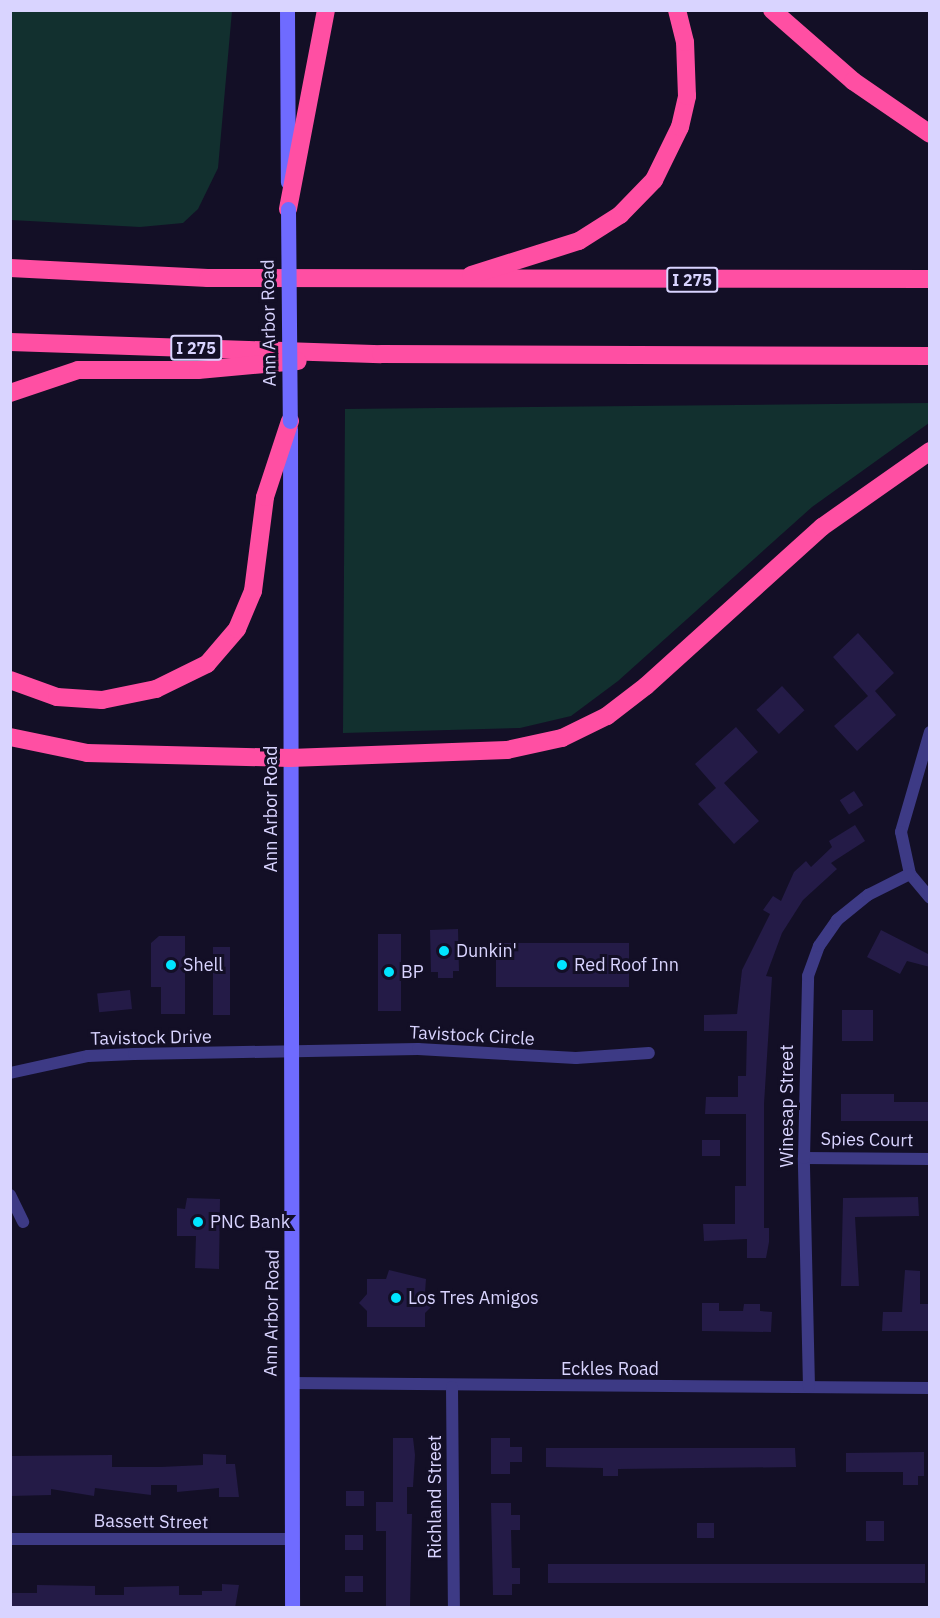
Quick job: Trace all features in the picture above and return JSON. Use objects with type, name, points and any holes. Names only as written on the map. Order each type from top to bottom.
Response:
[{"type":"highway","points":[[288,209],[326,10]]},
{"type":"highway","points":[[454,280],[579,241],[620,215],[643,192],[669,155],[687,96],[685,42],[677,10]]},
{"type":"highway","points":[[772,10],[853,81],[930,134]]},
{"type":"highway","name":"I 275","points":[[10,268],[454,280],[930,279]]},
{"type":"highway","name":"I 275","points":[[10,342],[381,354],[930,356]]},
{"type":"highway","points":[[10,393],[78,370],[198,370],[381,354]]},
{"type":"highway","points":[[10,680],[57,697],[102,700],[156,689],[207,664],[237,629],[253,591],[265,497],[290,421]]},
{"type":"highway","points":[[10,737],[87,753],[290,758],[507,750],[580,731],[646,686],[848,506],[930,451]]},
{"type":"main road","name":"Ann Arbor Road","points":[[287,10],[293,1049],[292,1608]]},
{"type":"street","points":[[930,732],[901,832],[910,874],[930,898]]},
{"type":"street","name":"Winesap Street","points":[[809,1387],[804,1158],[806,994],[813,958],[848,909],[910,874]]},
{"type":"street","name":"Tavistock Circle","points":[[293,1049],[418,1049],[526,1058],[649,1053]]},
{"type":"street","name":"Tavistock Drive","points":[[10,1073],[88,1056],[247,1055],[293,1049]]},
{"type":"street","name":"Spies Court","points":[[804,1158],[930,1159]]},
{"type":"street","points":[[10,1195],[23,1222]]},
{"type":"street","name":"Eckles Road","points":[[291,1383],[452,1387],[930,1388]]},
{"type":"street","name":"Richland Street","points":[[452,1387],[454,1608]]},
{"type":"street","name":"Bassett Street","points":[[10,1539],[292,1539]]},
{"type":"green space","points":[[10,11],[232,11],[218,168],[198,209],[183,223],[140,227],[11,220]]},
{"type":"green space","points":[[929,403],[929,423],[812,507],[618,681],[571,716],[520,728],[343,733],[345,409]]},
{"type":"building","points":[[858,633],[894,673],[875,691],[896,715],[857,751],[834,726],[868,696],[833,657]]},
{"type":"building","points":[[782,686],[805,710],[779,734],[756,710]]},
{"type":"building","points":[[736,727],[758,752],[724,783],[759,821],[734,844],[698,804],[716,788],[695,764]]},
{"type":"building","points":[[854,791],[863,805],[849,815],[840,800]]},
{"type":"building","points":[[855,825],[865,841],[831,863],[837,869],[803,900],[782,933],[766,976],[772,977],[764,1104],[764,1228],[769,1228],[769,1242],[766,1258],[747,1258],[747,1239],[704,1241],[703,1224],[735,1224],[735,1186],[746,1186],[746,1114],[705,1114],[706,1097],[738,1097],[738,1076],[746,1076],[747,1031],[704,1031],[704,1015],[737,1014],[742,970],[770,914],[763,910],[773,896],[781,901],[794,872],[806,861],[811,867],[832,847],[829,841]]},
{"type":"building","name":"Dunkin'","points":[[458,929],[459,971],[453,971],[453,978],[438,978],[438,972],[431,972],[430,930]]},
{"type":"building","points":[[881,930],[930,955],[930,967],[907,961],[900,974],[867,957]]},
{"type":"building","name":"BP","points":[[378,934],[401,934],[401,1011],[378,1011]]},
{"type":"building","points":[[159,936],[185,936],[185,1014],[161,1014],[161,987],[151,987],[151,943]]},
{"type":"building","name":"Red Roof Inn","points":[[496,943],[629,943],[629,987],[496,987]]},
{"type":"building","points":[[213,947],[230,947],[230,1015],[213,1015]]},
{"type":"building","points":[[130,990],[132,1009],[99,1012],[97,993]]},
{"type":"building","points":[[842,1010],[873,1010],[873,1041],[842,1041]]},
{"type":"building","points":[[841,1094],[894,1094],[894,1102],[930,1102],[930,1121],[841,1121]]},
{"type":"building","points":[[702,1140],[720,1140],[720,1156],[702,1156]]},
{"type":"building","points":[[918,1197],[919,1216],[855,1217],[859,1286],[841,1286],[843,1198]]},
{"type":"building","name":"PNC Bank","points":[[187,1198],[220,1199],[219,1269],[195,1268],[196,1236],[177,1236],[177,1208],[185,1209]]},
{"type":"building","name":"Los Tres Amigos","points":[[389,1270],[426,1279],[425,1293],[435,1303],[425,1313],[425,1327],[367,1327],[367,1311],[359,1303],[367,1294],[367,1279],[386,1279]]},
{"type":"building","points":[[905,1270],[920,1271],[920,1304],[930,1304],[930,1331],[882,1331],[883,1312],[902,1312]]},
{"type":"building","points":[[702,1303],[719,1303],[719,1311],[743,1311],[744,1304],[760,1304],[760,1311],[772,1312],[771,1332],[702,1331]]},
{"type":"building","points":[[393,1438],[413,1438],[415,1455],[413,1487],[407,1487],[407,1514],[412,1514],[410,1608],[386,1608],[386,1531],[376,1531],[376,1502],[393,1502]]},
{"type":"building","points":[[491,1438],[510,1438],[510,1447],[522,1447],[522,1462],[510,1462],[510,1474],[491,1474]]},
{"type":"building","points":[[546,1448],[795,1448],[796,1467],[618,1469],[618,1476],[603,1476],[603,1468],[546,1467]]},
{"type":"building","points":[[924,1452],[924,1476],[918,1476],[918,1485],[903,1485],[903,1472],[846,1472],[846,1453]]},
{"type":"building","points":[[203,1454],[226,1455],[226,1464],[235,1464],[239,1497],[219,1497],[219,1488],[177,1492],[177,1485],[151,1485],[151,1495],[95,1488],[94,1496],[51,1489],[51,1495],[10,1496],[10,1456],[112,1455],[112,1467],[161,1467],[203,1465]]},
{"type":"building","points":[[346,1491],[364,1491],[364,1506],[346,1506]]},
{"type":"building","points":[[491,1503],[511,1503],[511,1515],[520,1515],[520,1530],[511,1530],[512,1568],[520,1568],[520,1584],[512,1584],[512,1595],[493,1595]]},
{"type":"building","points":[[866,1521],[884,1521],[884,1541],[866,1541]]},
{"type":"building","points":[[697,1523],[714,1523],[714,1538],[697,1538]]},
{"type":"building","points":[[345,1535],[363,1535],[363,1550],[345,1550]]},
{"type":"building","points":[[548,1564],[925,1564],[925,1583],[548,1583]]},
{"type":"building","points":[[345,1576],[363,1576],[363,1592],[345,1592]]},
{"type":"building","points":[[222,1584],[239,1585],[235,1608],[10,1608],[10,1593],[37,1593],[37,1585],[95,1586],[95,1595],[124,1595],[124,1587],[179,1586],[179,1595],[202,1595],[202,1591],[222,1591]]},
{"type":"place","name":"Dunkin'","points":[[444,951]]},
{"type":"place","name":"Shell","points":[[171,965]]},
{"type":"place","name":"Red Roof Inn","points":[[562,965]]},
{"type":"place","name":"BP","points":[[389,972]]},
{"type":"place","name":"PNC Bank","points":[[198,1222]]},
{"type":"place","name":"Los Tres Amigos","points":[[396,1298]]}]
